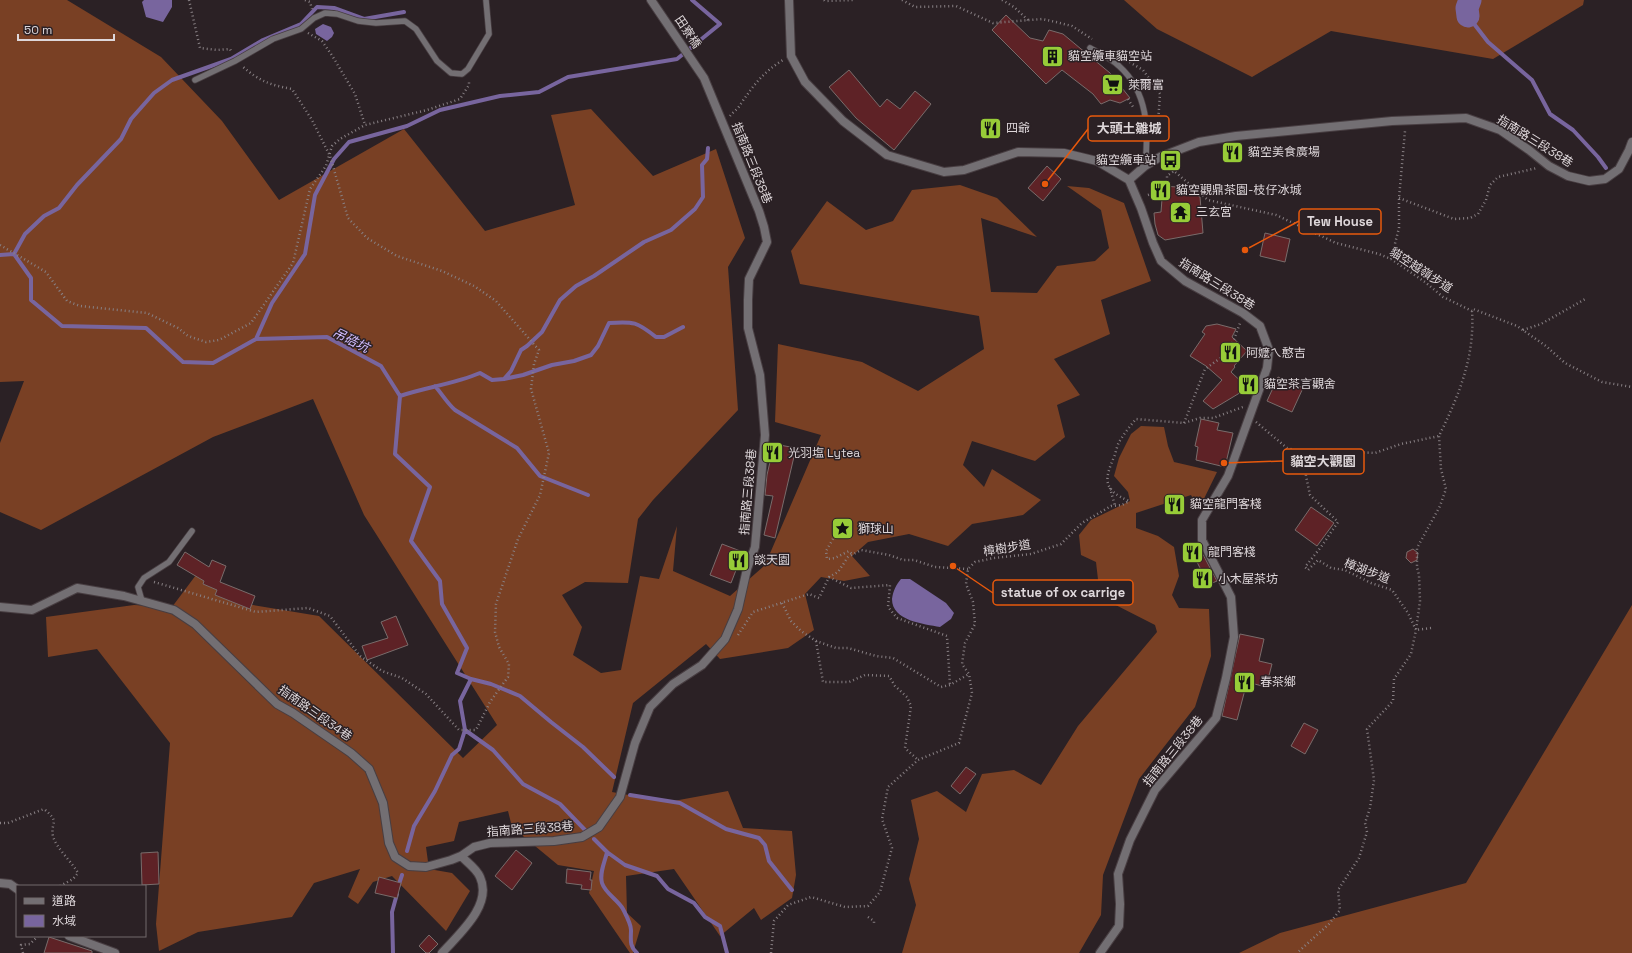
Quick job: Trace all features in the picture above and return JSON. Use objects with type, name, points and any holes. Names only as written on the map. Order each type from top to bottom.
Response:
[{"type":"street","name":"田寮橋","points":[[651,0],[704,78]]},
{"type":"street","points":[[789,0],[791,56],[805,82],[843,121],[887,155],[944,172],[964,170],[1018,152],[1064,153],[1097,161],[1129,180]]},
{"type":"street","name":"指南路三段38巷","points":[[461,856],[474,847],[490,843],[554,841],[582,837],[599,826],[620,797],[635,743],[650,707],[673,684],[702,665],[725,639],[738,609],[747,569],[755,547],[765,435],[760,376],[748,328],[749,279],[766,242],[764,227],[759,211],[704,78]]},
{"type":"street","name":"指南路三段38巷","points":[[1100,953],[1119,926],[1120,904],[1118,874],[1130,840],[1155,790],[1216,718],[1234,637],[1231,597],[1202,540],[1202,520],[1228,476],[1266,368],[1268,350],[1260,326],[1243,313],[1185,281],[1161,261],[1129,180],[1145,166],[1160,157],[1199,142],[1236,136],[1392,121],[1466,118],[1500,130],[1549,166],[1568,176],[1589,181],[1605,179],[1619,169],[1632,142]]},
{"type":"street","name":"指南路三段34巷","points":[[0,607],[32,610],[77,588],[124,596],[174,610],[195,624],[277,704],[293,713],[352,753],[369,770],[383,803],[389,843],[395,857],[409,866],[426,867],[461,856]]},
{"type":"street","points":[[442,953],[472,920],[484,893],[480,876],[461,856]]},
{"type":"street","points":[[0,883],[10,884],[16,888]]},
{"type":"street","points":[[72,937],[115,953]]},
{"type":"lane","points":[[195,80],[236,61],[273,40],[301,30],[314,18],[325,13],[337,14],[364,22],[376,23],[405,21],[416,29],[437,61],[451,73],[462,74],[468,69],[489,34],[486,0]]},
{"type":"lane","points":[[1090,48],[1119,66],[1136,87],[1144,107],[1147,126],[1145,166]]},
{"type":"lane","points":[[142,601],[138,587],[144,578],[169,562],[192,531]]},
{"type":"path","points":[[189,0],[200,48],[217,50],[230,49]]},
{"type":"path","points":[[305,0],[310,2],[314,18]]},
{"type":"path","points":[[824,0],[853,0]]},
{"type":"path","points":[[902,0],[915,7],[956,6],[993,23],[1042,20],[1072,26],[1094,40]]},
{"type":"path","points":[[1002,0],[1014,7],[1028,20]]},
{"type":"path","points":[[301,30],[322,41],[333,57],[355,94],[365,125]]},
{"type":"path","points":[[723,124],[741,104],[750,89],[771,67],[791,56]]},
{"type":"path","points":[[1125,59],[1143,70],[1160,94],[1157,140]]},
{"type":"path","points":[[144,578],[256,612],[308,608],[330,616],[360,656],[382,671],[402,678],[426,694],[459,730],[476,730],[490,702],[508,677],[508,664],[499,647],[494,632],[496,604],[518,539],[540,495],[550,453],[531,389],[534,364],[539,350],[538,348],[496,301],[474,286],[442,271],[397,256],[367,238],[348,218],[330,158],[312,120],[292,89],[272,85],[251,74],[236,61]]},
{"type":"path","points":[[0,246],[46,272],[67,301],[80,306],[147,313],[178,328],[188,336],[206,342],[219,340],[251,323],[293,263],[310,189],[326,166],[330,158],[332,146],[340,139],[365,125],[427,110],[460,99],[469,85],[468,69]]},
{"type":"path","points":[[1391,259],[1399,228],[1399,198],[1405,130]]},
{"type":"path","points":[[1399,198],[1454,219],[1470,218],[1478,214],[1486,200],[1490,185],[1498,177],[1549,166]]},
{"type":"path","name":"貓空越嶺步道","points":[[1148,195],[1153,193],[1154,185],[1167,182],[1167,176],[1174,171],[1208,200],[1276,216],[1336,243],[1379,254],[1391,259],[1425,282],[1443,297],[1472,311],[1473,309],[1517,326],[1546,346],[1565,363],[1602,382],[1632,387]]},
{"type":"path","points":[[1523,330],[1541,324],[1587,298]]},
{"type":"path","points":[[1297,953],[1329,924],[1340,910],[1338,890],[1359,858],[1367,832],[1365,823],[1370,808],[1374,780],[1367,729],[1393,701],[1394,679],[1412,654],[1420,601],[1419,575],[1417,567],[1418,548],[1440,506],[1446,489],[1441,469],[1439,436],[1457,399],[1468,361],[1474,331],[1472,311]]},
{"type":"path","points":[[1184,423],[1205,369],[1222,357],[1233,342],[1243,313]]},
{"type":"path","points":[[1115,506],[1107,480],[1109,467],[1115,455],[1118,443],[1136,419],[1184,423],[1200,418],[1213,418],[1240,406],[1250,412],[1287,448],[1304,452],[1317,450],[1375,453],[1401,444],[1439,436]]},
{"type":"path","name":"樟湖步道","points":[[1304,452],[1306,476],[1310,494],[1338,522],[1305,567],[1308,570],[1318,560],[1331,568],[1345,570],[1371,583],[1392,590],[1408,613],[1416,630]]},
{"type":"path","name":"樟樹步道","points":[[968,569],[975,562],[994,558],[1032,554],[1061,544],[1082,523],[1115,506],[1122,505],[1129,501],[1119,497],[1110,488]]},
{"type":"path","points":[[841,525],[826,551],[827,560],[836,558],[849,551],[852,555]]},
{"type":"path","points":[[753,612],[809,594],[819,598],[829,577],[838,572],[848,557],[861,550],[889,555],[903,560],[914,560],[935,567],[968,569],[966,584],[974,602],[975,624],[965,643],[962,664],[969,674],[972,693],[959,743],[918,760],[888,787],[882,819],[892,848],[880,892],[868,906],[845,906],[811,897],[788,905],[774,921],[772,953]]},
{"type":"path","points":[[829,577],[851,588],[890,586],[888,607],[897,618],[947,636],[950,685]]},
{"type":"path","points":[[782,603],[791,621],[801,631],[816,641],[836,648],[848,648],[876,656],[893,658],[941,687],[950,685],[969,674]]},
{"type":"path","points":[[1416,630],[1431,628]]},
{"type":"path","points":[[816,641],[823,682],[849,682],[865,675],[889,676],[892,679],[895,686],[907,697],[911,706],[905,748],[918,760]]},
{"type":"path","points":[[0,824],[8,823],[44,809],[50,813],[54,819],[55,825],[53,832],[56,842],[78,873],[62,885]]},
{"type":"path","points":[[868,917],[874,921],[874,924]]},
{"type":"path","points":[[23,953],[21,945],[30,944],[37,937]]},
{"type":"shaded area","points":[[0,0],[67,0],[161,57],[222,121],[279,200],[404,129],[485,231],[575,205],[551,115],[591,109],[653,176],[716,149],[745,238],[728,267],[738,410],[653,500],[638,519],[628,583],[585,582],[562,595],[582,627],[573,655],[601,673],[621,670],[640,576],[659,579],[677,526],[673,571],[730,596],[765,565],[821,435],[775,422],[778,344],[862,362],[918,391],[984,349],[979,316],[800,284],[791,251],[827,201],[866,230],[893,221],[912,190],[960,185],[997,198],[1037,237],[981,218],[991,292],[1037,293],[1057,266],[1095,261],[1109,248],[1101,210],[1067,186],[1089,188],[1124,203],[1151,281],[1101,300],[1110,334],[1054,359],[1080,395],[1057,405],[1065,437],[1035,461],[972,441],[963,465],[984,487],[992,469],[1041,500],[1023,515],[972,524],[948,546],[909,534],[868,542],[852,556],[870,576],[844,581],[821,577],[805,594],[814,630],[788,648],[720,659],[706,644],[633,703],[612,792],[668,802],[728,791],[743,828],[792,831],[796,875],[792,898],[761,920],[754,908],[720,936],[674,869],[626,876],[627,913],[641,926],[633,953],[630,953],[589,893],[594,871],[558,865],[512,827],[508,811],[459,822],[454,841],[426,847],[429,869],[452,873],[470,891],[446,931],[392,876],[373,882],[358,904],[348,897],[360,869],[314,883],[292,917],[198,932],[159,951],[156,924],[170,743],[97,649],[48,657],[46,617],[134,605],[172,607],[196,575],[241,603],[319,616],[463,758],[497,725],[364,515],[313,399],[213,437],[41,530],[0,512],[0,443],[24,381],[0,382]]},
{"type":"shaded area","points":[[1124,0],[1584,0],[1583,5],[1493,59],[1331,31],[1252,77],[1157,29]]},
{"type":"shaded area","points":[[1141,426],[1164,427],[1168,446],[1174,462],[1217,472],[1199,509],[1191,495],[1136,513],[1136,528],[1158,536],[1174,547],[1179,576],[1172,595],[1179,608],[1209,609],[1211,656],[1195,707],[1139,779],[1103,875],[1101,915],[1079,953],[902,953],[916,905],[909,879],[919,839],[911,800],[937,791],[966,812],[982,774],[1014,770],[1041,785],[1078,726],[1157,632],[1155,625],[1100,597],[1096,562],[1081,555],[1079,535],[1091,520],[1130,501],[1128,492],[1114,476],[1119,458],[1131,434]]},
{"type":"shaded area","points":[[1632,605],[1632,953],[1239,953],[1280,933],[1466,883]]},
{"type":"water","points":[[144,0],[172,0],[172,7],[163,22],[146,17],[142,2]]},
{"type":"water","points":[[323,24],[331,27],[334,33],[327,41],[316,34],[315,29]]},
{"type":"water","points":[[901,579],[910,579],[946,603],[954,613],[951,619],[940,627],[918,623],[903,617],[893,606],[892,599],[895,588]]},
{"type":"building","name":"貓空纜車貓空站","points":[[1006,15],[1030,38],[1043,41],[1049,30],[1063,34],[1110,73],[1130,98],[1120,103],[1110,100],[1101,104],[1093,94],[1062,70],[1046,84],[992,30]]},
{"type":"building","points":[[849,70],[880,107],[887,99],[900,109],[915,91],[931,104],[894,150],[856,118],[829,87]]},
{"type":"building","points":[[1047,166],[1061,179],[1043,201],[1028,188]]},
{"type":"building","name":"三玄宮","points":[[1163,186],[1177,187],[1177,192],[1191,191],[1200,197],[1203,233],[1165,240],[1158,235],[1154,213],[1161,212]]},
{"type":"building","points":[[1265,233],[1290,239],[1285,262],[1260,256]]},
{"type":"building","points":[[1217,324],[1236,329],[1232,337],[1247,351],[1234,366],[1235,367],[1231,372],[1248,388],[1213,409],[1203,401],[1222,380],[1206,366],[1190,356],[1205,334],[1202,332],[1206,326]]},
{"type":"building","points":[[1278,377],[1303,388],[1292,412],[1267,401]]},
{"type":"building","points":[[1201,419],[1219,423],[1217,430],[1233,433],[1225,467],[1196,460],[1198,447],[1195,446]]},
{"type":"building","points":[[774,444],[796,448],[775,538],[764,535],[773,496],[765,495],[767,475]]},
{"type":"building","points":[[1311,507],[1334,523],[1317,546],[1295,530]]},
{"type":"building","points":[[722,544],[743,552],[731,583],[710,575]]},
{"type":"building","points":[[1199,547],[1217,581],[1203,587],[1196,572],[1201,570],[1191,550]]},
{"type":"building","points":[[1413,549],[1418,553],[1417,560],[1411,563],[1406,558],[1407,552]]},
{"type":"building","points":[[185,552],[209,567],[212,560],[226,566],[220,582],[255,596],[250,609],[215,595],[217,590],[203,584],[204,581],[177,565]]},
{"type":"building","points":[[396,616],[408,645],[367,660],[362,646],[388,638],[381,622]]},
{"type":"building","points":[[1240,634],[1264,639],[1259,661],[1272,664],[1266,687],[1247,682],[1237,720],[1222,716]]},
{"type":"building","points":[[1304,723],[1318,730],[1305,754],[1291,746]]},
{"type":"building","points":[[966,767],[976,774],[960,794],[951,786]]},
{"type":"building","points":[[516,850],[532,863],[512,890],[495,876]]},
{"type":"building","points":[[158,852],[159,884],[142,885],[141,853]]},
{"type":"building","points":[[567,869],[591,872],[591,890],[581,889],[582,885],[566,883]]},
{"type":"building","points":[[379,877],[401,883],[397,898],[375,893]]},
{"type":"building","points":[[429,935],[438,944],[429,953],[426,953],[419,946]]},
{"type":"building","points":[[49,937],[92,951],[92,953],[44,953]]},
{"type":"waterway","points":[[256,339],[272,303],[305,254],[315,195],[334,159],[349,142],[407,126],[440,110],[500,96],[539,92],[568,77],[677,59],[720,24],[692,0]]},
{"type":"waterway","points":[[1468,16],[1467,8],[1470,0]]},
{"type":"waterway","points":[[14,254],[25,234],[44,216],[59,208],[77,185],[121,139],[131,119],[154,93],[172,80],[231,59],[263,40],[301,24],[317,7],[334,8],[364,19],[404,12]]},
{"type":"waterway","points":[[1468,16],[1488,42],[1532,80],[1550,114],[1573,130],[1606,168]]},
{"type":"waterway","points":[[504,379],[511,371],[521,350],[542,332],[560,300],[576,286],[594,276],[644,242],[671,230],[695,209],[703,197],[702,165],[707,159],[708,148]]},
{"type":"waterway","name":"吊硞坑","points":[[0,255],[14,254],[31,278],[31,300],[62,326],[146,328],[183,362],[213,363],[256,339],[327,337],[381,366],[400,396],[395,454],[430,487],[411,541],[440,581],[442,604],[467,648],[457,673],[471,679],[460,701],[465,730],[459,749],[452,755],[435,791],[414,826],[407,851]]},
{"type":"waterway","points":[[400,396],[460,380],[480,373],[492,380],[504,379],[523,375],[552,365],[574,361],[591,355],[598,346],[609,323],[624,322],[639,325],[656,337],[664,337],[683,327]]},
{"type":"waterway","points":[[435,386],[455,410],[517,448],[540,476],[588,495]]},
{"type":"waterway","points":[[471,679],[491,684],[520,696],[583,747],[614,777]]},
{"type":"waterway","points":[[465,730],[493,750],[523,784],[560,804],[585,830]]},
{"type":"waterway","points":[[630,795],[680,803],[726,829],[759,838],[765,845],[769,861],[792,890]]},
{"type":"waterway","points":[[594,839],[607,852],[625,865],[657,876],[668,889],[694,903],[705,917],[720,926],[727,953]]},
{"type":"waterway","points":[[607,852],[602,871],[602,883],[626,914],[631,928],[632,945],[637,953]]},
{"type":"waterway","points":[[398,887],[402,875]]},
{"type":"waterway","points":[[393,953],[392,912],[397,894]]},
{"type":"place","name":"貓空纜車貓空站","points":[[1053,56]]},
{"type":"place","name":"萊爾富","points":[[1113,85]]},
{"type":"place","name":"四爺","points":[[991,128]]},
{"type":"place","name":"貓空美食廣場","points":[[1233,152]]},
{"type":"place","name":"貓空纜車站","points":[[1171,160]]},
{"type":"place","name":"大頭土雛城","points":[[1045,184]]},
{"type":"place","name":"貓空觀鼎茶園-枝仔冰城","points":[[1160,190]]},
{"type":"place","name":"三玄宮","points":[[1181,212]]},
{"type":"place","name":"Tew House","points":[[1245,250]]},
{"type":"place","name":"阿嬤ㄟ憨吉","points":[[1231,353]]},
{"type":"place","name":"貓空茶言觀舍","points":[[1248,384]]},
{"type":"place","name":"光羽塩 Lytea","points":[[773,453]]},
{"type":"place","name":"貓空大觀園","points":[[1224,463]]},
{"type":"place","name":"貓空龍門客棧","points":[[1174,504]]},
{"type":"place","name":"獅球山","points":[[842,529]]},
{"type":"place","name":"龍門客棧","points":[[1193,552]]},
{"type":"place","name":"談天園","points":[[738,560]]},
{"type":"place","name":"statue of ox carrige","points":[[953,566]]},
{"type":"place","name":"小木屋茶坊","points":[[1202,579]]},
{"type":"place","name":"春茶鄉","points":[[1245,682]]}]
